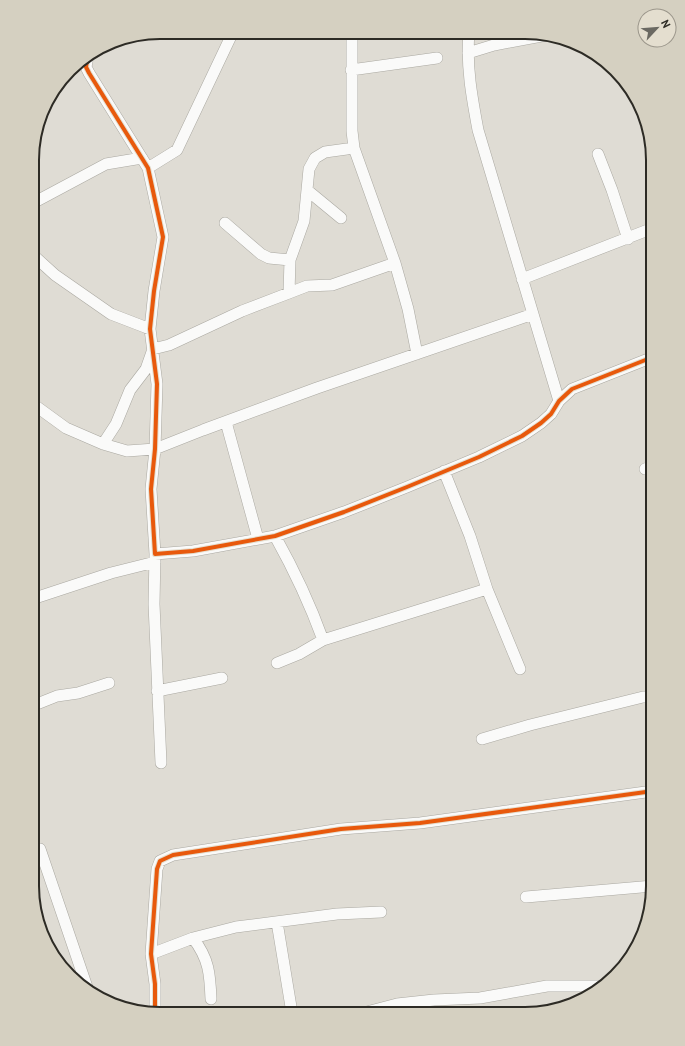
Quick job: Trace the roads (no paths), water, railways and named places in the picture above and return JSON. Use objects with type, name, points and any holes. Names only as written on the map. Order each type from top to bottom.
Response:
[{"type":"street","points":[[148,168],[177,150],[229,39]]},
{"type":"street","points":[[352,39],[351,70],[354,148],[395,263],[408,309],[417,354]]},
{"type":"street","points":[[469,39],[468,54],[472,98],[478,130],[559,401]]},
{"type":"street","points":[[468,54],[494,45],[526,39]]},
{"type":"street","points":[[351,70],[437,58]]},
{"type":"street","points":[[87,64],[86,67],[89,73],[148,168],[163,237],[154,291],[150,329],[157,384],[156,449],[151,489],[155,558],[154,604],[161,763]]},
{"type":"street","points":[[289,293],[290,260],[304,221],[309,169],[314,158],[334,150],[354,148]]},
{"type":"street","points":[[598,154],[612,190],[628,239]]},
{"type":"street","points":[[39,200],[106,164],[142,158]]},
{"type":"street","points":[[307,190],[341,218]]},
{"type":"street","points":[[225,223],[261,254],[269,258],[290,260]]},
{"type":"street","points":[[522,279],[646,231]]},
{"type":"street","points":[[39,260],[55,275],[111,314],[150,329]]},
{"type":"street","points":[[153,349],[169,345],[242,311],[307,286],[332,285],[395,263]]},
{"type":"street","points":[[39,408],[66,428],[103,444],[127,451],[156,449],[226,422],[533,314]]},
{"type":"street","points":[[103,444],[116,424],[130,390],[146,369],[153,349]]},
{"type":"street","points":[[39,597],[155,558],[274,536],[351,509],[444,471],[522,436],[551,414],[559,401],[572,389],[646,360]]},
{"type":"street","points":[[226,422],[258,539]]},
{"type":"street","points":[[444,471],[470,536],[487,589],[520,669]]},
{"type":"street","points":[[274,536],[292,567],[310,606],[323,640]]},
{"type":"street","points":[[277,663],[299,654],[323,640],[487,589]]},
{"type":"street","points":[[157,691],[222,678]]},
{"type":"street","points":[[39,703],[57,696],[78,693],[109,682]]},
{"type":"street","points":[[482,739],[530,725],[646,697]]},
{"type":"street","points":[[155,1007],[155,984],[150,954],[157,869],[160,861],[173,855],[341,829],[420,824],[646,792]]},
{"type":"street","points":[[40,849],[85,981]]},
{"type":"street","points":[[526,897],[646,887]]},
{"type":"street","points":[[150,954],[193,938],[236,927],[337,914],[381,912]]},
{"type":"street","points":[[277,922],[291,1007]]},
{"type":"street","points":[[193,938],[203,951],[208,964],[211,1000]]},
{"type":"street","points":[[386,1007],[397,1004],[434,1000],[480,998],[547,986],[593,986]]}]
